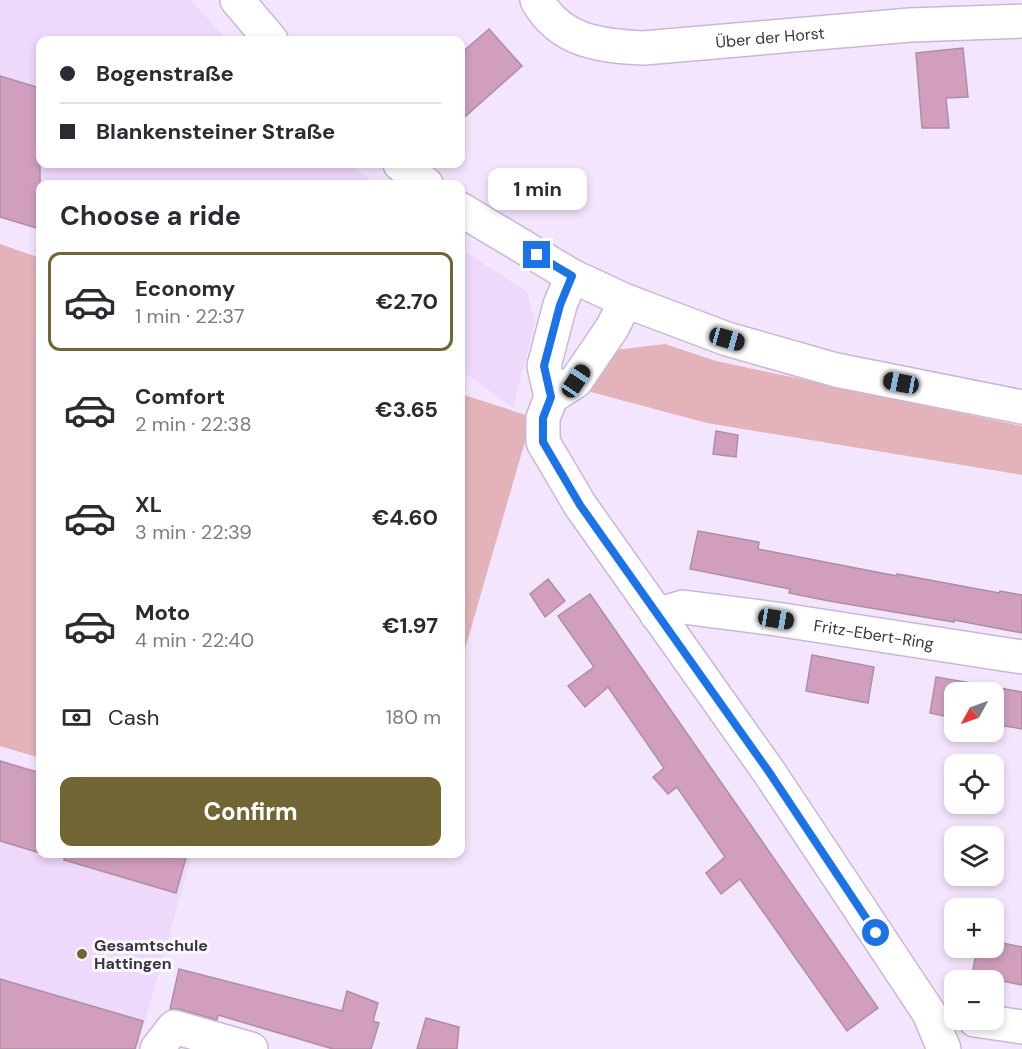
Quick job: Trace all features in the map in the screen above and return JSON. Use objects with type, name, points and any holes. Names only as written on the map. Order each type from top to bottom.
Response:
[{"type":"street","points":[[237,0],[268,36]]},
{"type":"street","name":"Über der Horst","points":[[537,0],[553,21],[567,32],[591,43],[644,48],[910,25],[1022,21]]},
{"type":"street","points":[[405,168],[421,180]]},
{"type":"street","points":[[465,213],[572,276],[626,301],[727,339],[836,370],[1022,407]]},
{"type":"street","points":[[572,276],[560,305],[544,366],[551,397],[543,418],[543,442],[580,505],[942,1015],[944,1049]]},
{"type":"street","points":[[551,397],[576,381],[612,328],[626,301]]},
{"type":"street","name":"Fritz-Ebert-Ring","points":[[657,615],[683,607],[1022,657]]},
{"type":"street","points":[[1004,1024],[1022,1027]]},
{"type":"street","points":[[157,1049],[174,1028],[251,1049]]},
{"type":"shaded area","points":[[0,0],[191,0],[223,36],[36,36],[36,168],[356,168],[370,180],[36,180],[36,229],[0,218]]},
{"type":"shaded area","points":[[0,244],[36,257],[36,757],[0,746]]},
{"type":"shaded area","points":[[465,252],[527,292],[535,322],[513,408],[465,373]]},
{"type":"shaded area","points":[[665,344],[716,361],[1022,426],[1022,475],[707,423],[587,391],[615,350]]},
{"type":"shaded area","points":[[465,395],[532,417],[465,649]]},
{"type":"shaded area","name":"Gesamtschule Hattingen","points":[[0,760],[36,770],[36,858],[191,858],[137,1049],[0,1049]]},
{"type":"building","points":[[489,29],[522,66],[465,117],[465,50]]},
{"type":"building","points":[[963,48],[968,97],[946,98],[949,128],[922,128],[916,53]]},
{"type":"building","points":[[0,76],[36,87],[36,168],[40,168],[40,180],[36,180],[36,228],[0,217]]},
{"type":"building","points":[[716,431],[738,435],[736,457],[713,454]]},
{"type":"building","points":[[698,531],[759,542],[758,549],[897,576],[897,574],[999,593],[1000,591],[1022,595],[1022,633],[829,601],[789,593],[790,589],[690,569]]},
{"type":"building","points":[[548,579],[565,601],[545,617],[530,594]]},
{"type":"building","points":[[590,594],[878,1008],[847,1031],[740,879],[721,894],[706,873],[725,857],[677,787],[668,794],[653,777],[664,768],[608,687],[585,707],[568,686],[594,667],[558,616]]},
{"type":"building","points":[[812,655],[874,667],[868,703],[806,691]]},
{"type":"building","points":[[936,677],[965,682],[944,682],[944,716],[930,713]]},
{"type":"building","points":[[1004,689],[1022,692],[1022,729],[1004,726]]},
{"type":"building","points":[[0,761],[36,772],[36,852],[0,841]]},
{"type":"building","points":[[64,858],[186,858],[176,893],[64,860]]},
{"type":"building","points":[[1004,943],[1022,947],[1022,985],[1004,981],[1004,970],[973,970],[975,958],[1004,958]]},
{"type":"building","points":[[179,969],[342,1011],[347,991],[378,1003],[373,1021],[379,1023],[371,1049],[333,1049],[218,1015],[217,1020],[179,1009],[170,1009]]},
{"type":"building","points":[[0,979],[143,1021],[135,1049],[0,1049]]},
{"type":"building","points":[[426,1018],[459,1027],[457,1049],[417,1049]]},
{"type":"place","name":"Gesamtschule Hattingen","points":[[82,954]]},
{"type":"route","points":[[537,255],[572,276],[560,305],[544,366],[551,397],[543,418],[543,442],[549,454],[580,505],[769,772],[876,933]]}]
